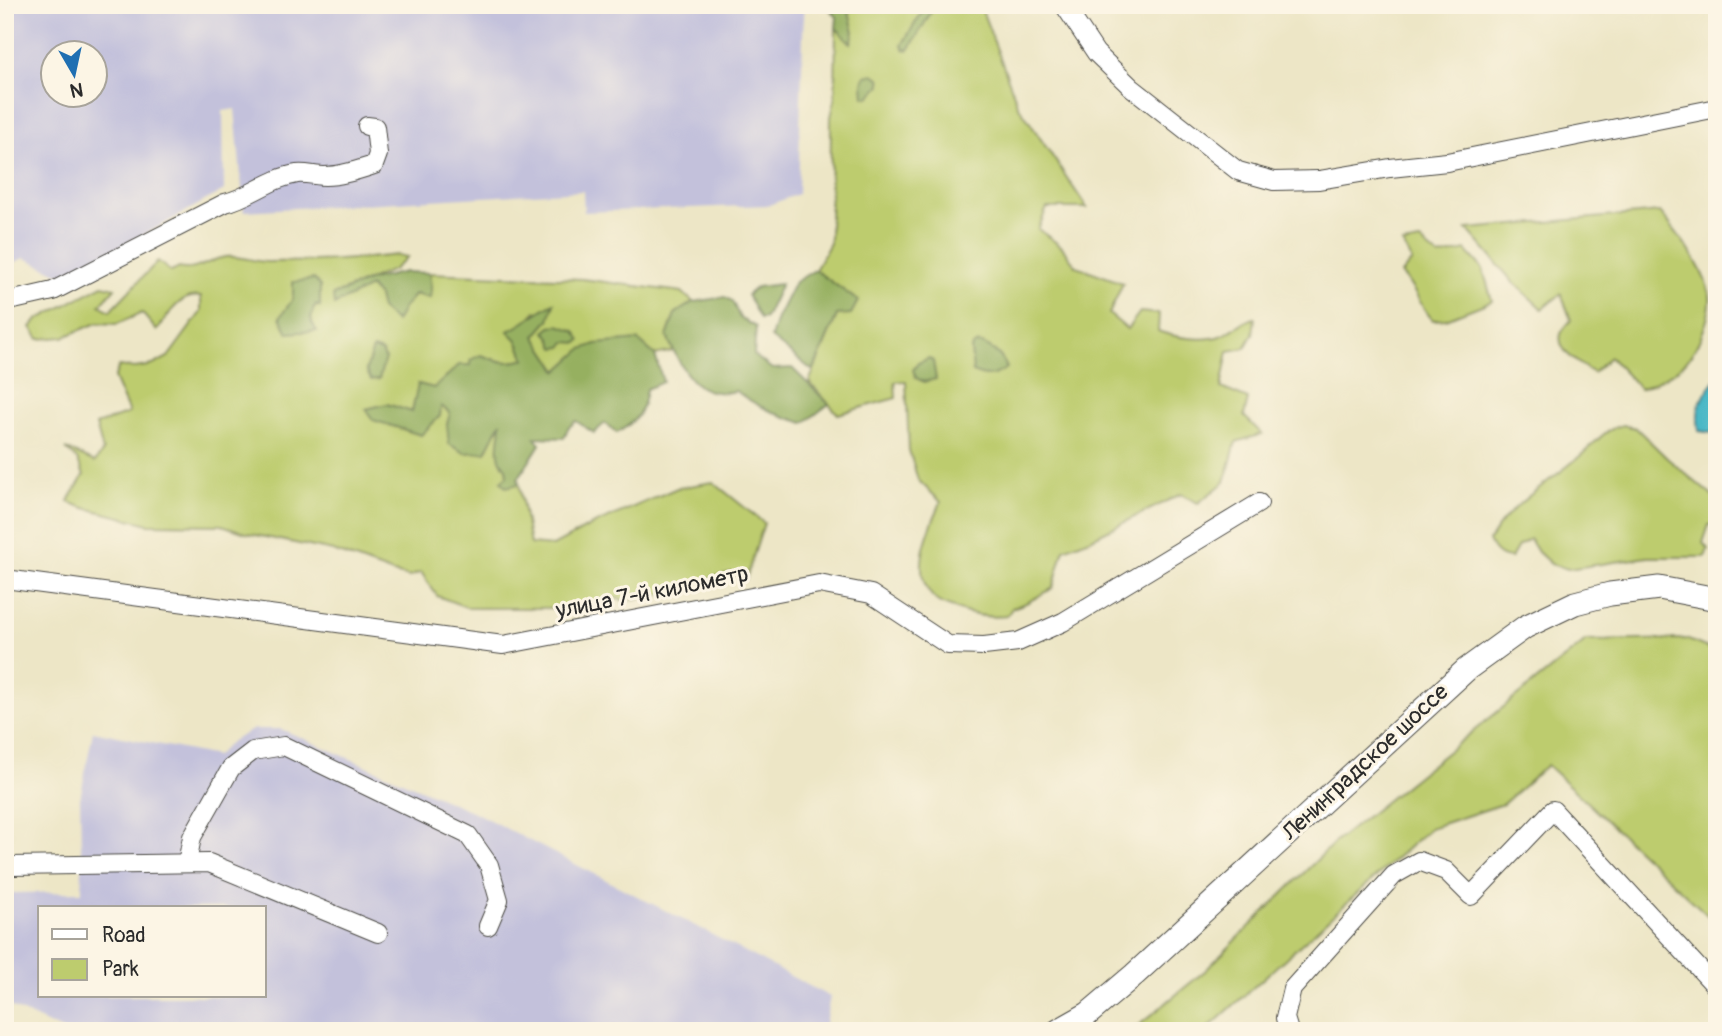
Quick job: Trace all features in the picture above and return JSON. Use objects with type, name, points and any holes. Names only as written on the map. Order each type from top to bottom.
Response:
[{"type":"main road","name":"Ленинградское шоссе","points":[[1058,1031],[1088,1014],[1134,975],[1467,669],[1525,627],[1575,603],[1610,594],[1659,588],[1717,599]]},
{"type":"lane","points":[[1064,5],[1096,53],[1131,87],[1238,171],[1273,181],[1320,180],[1447,162],[1717,108]]},
{"type":"lane","points":[[5,302],[53,291],[225,203],[243,198],[271,181],[299,174],[325,176],[374,165],[378,142],[375,127],[367,127]]},
{"type":"lane","name":"улица 7-й километр","points":[[5,579],[503,645],[819,584],[870,594],[948,645],[984,646],[1018,642],[1063,622],[1259,503]]},
{"type":"lane","points":[[187,863],[192,837],[231,768],[253,751],[284,746],[468,835],[489,864],[499,900],[488,926]]},
{"type":"lane","points":[[1289,1031],[1285,1018],[1292,989],[1394,874],[1419,861],[1446,871],[1471,897],[1553,810],[1717,988]]},
{"type":"lane","points":[[5,868],[65,864],[209,863],[379,933]]},
{"type":"shaded area","points":[[5,5],[804,5],[798,194],[769,205],[584,212],[583,191],[244,211],[235,109],[223,111],[224,190],[68,278],[25,258],[5,266]]},
{"type":"shaded area","points":[[254,729],[281,729],[476,813],[830,997],[825,1024],[814,1031],[64,1031],[5,1004],[5,895],[82,892],[80,799],[93,731],[216,756],[233,740]]},
{"type":"green space","points":[[826,5],[847,5],[854,32],[851,43],[836,28],[837,17]]},
{"type":"green space","points":[[847,5],[980,5],[1018,105],[1087,208],[1047,208],[1038,229],[1062,247],[1076,266],[1123,283],[1109,314],[1127,329],[1140,312],[1159,314],[1158,331],[1180,337],[1205,339],[1225,334],[1255,318],[1253,334],[1245,348],[1228,351],[1221,388],[1248,399],[1244,416],[1262,434],[1236,442],[1225,482],[1198,503],[1181,494],[1064,549],[1053,588],[1012,608],[1007,616],[980,616],[961,611],[939,602],[927,589],[923,577],[923,551],[941,502],[918,480],[909,450],[906,381],[895,382],[896,398],[838,414],[809,382],[837,315],[858,301],[815,270],[830,243],[831,117],[835,99],[836,28],[850,42],[854,32]]},
{"type":"green space","points":[[925,7],[933,9],[909,50],[904,49],[902,45]]},
{"type":"green space","points":[[873,74],[880,78],[881,85],[869,97],[864,97],[865,76]]},
{"type":"green space","points":[[1660,212],[1695,259],[1709,291],[1710,307],[1701,337],[1689,357],[1665,378],[1640,389],[1610,357],[1593,373],[1571,357],[1560,341],[1562,332],[1571,320],[1561,294],[1542,309],[1513,282],[1467,229]]},
{"type":"green space","points":[[1420,241],[1439,257],[1466,250],[1483,269],[1492,301],[1446,319],[1433,320],[1401,274],[1412,261],[1403,244]]},
{"type":"green space","points":[[398,255],[407,257],[393,270],[333,295],[370,287],[378,296],[381,309],[404,307],[415,294],[429,298],[429,273],[582,279],[682,292],[693,302],[675,314],[667,337],[674,351],[655,355],[637,340],[558,371],[535,336],[549,320],[536,311],[523,325],[509,331],[517,340],[526,359],[503,362],[481,355],[472,365],[433,388],[419,384],[412,412],[387,404],[367,409],[373,420],[421,434],[441,405],[450,413],[495,433],[502,421],[531,434],[540,444],[518,479],[530,544],[553,546],[590,526],[677,488],[713,482],[764,523],[746,579],[741,580],[732,572],[674,592],[562,608],[469,608],[437,596],[421,572],[410,577],[393,573],[333,551],[246,533],[222,525],[149,524],[68,502],[84,475],[77,459],[66,449],[95,462],[103,451],[96,425],[129,413],[114,378],[119,366],[135,368],[153,365],[168,357],[201,312],[201,297],[180,302],[157,331],[142,313],[117,324],[97,323],[64,337],[39,339],[31,327],[37,320],[103,285],[115,288],[100,305],[110,311],[158,261],[171,272],[179,268],[191,269],[225,257],[268,262]],"holes":[[[293,299],[321,304],[313,308],[311,315],[317,331],[287,310]]]},
{"type":"green space","points":[[815,270],[858,301],[851,314],[837,315],[813,371],[771,338],[777,318],[795,282]]},
{"type":"green space","points":[[405,272],[429,273],[430,298],[415,294],[396,322],[381,309],[378,296],[370,287],[334,305],[333,295],[371,280]]},
{"type":"green space","points":[[314,279],[320,286],[320,307],[316,305],[311,316],[317,331],[288,333],[280,317],[293,299],[293,282]]},
{"type":"green space","points":[[781,284],[765,318],[760,319],[747,295],[757,287]]},
{"type":"green space","points":[[725,297],[732,301],[740,318],[756,327],[754,355],[772,369],[792,368],[829,404],[804,423],[768,410],[736,391],[709,391],[691,379],[667,337],[675,314],[693,302]]},
{"type":"green space","points":[[554,303],[549,320],[535,336],[558,371],[582,349],[596,344],[638,340],[655,355],[663,382],[646,389],[638,415],[617,433],[605,423],[594,433],[576,421],[568,428],[564,438],[534,437],[540,444],[518,479],[519,484],[506,487],[501,481],[507,476],[499,452],[501,422],[486,452],[465,453],[449,444],[447,424],[450,413],[441,406],[440,416],[421,435],[373,420],[366,409],[387,404],[412,412],[418,384],[434,388],[459,365],[471,365],[470,360],[481,355],[503,362],[525,359],[517,340],[508,331]]},
{"type":"green space","points":[[559,325],[575,331],[581,340],[578,343],[566,342],[562,347],[555,348],[550,336],[545,332]]},
{"type":"green space","points":[[979,343],[996,352],[1007,368],[991,376],[973,372],[971,349]]},
{"type":"green space","points":[[373,349],[382,352],[385,358],[379,379],[371,380],[366,370]]},
{"type":"green space","points":[[929,358],[933,361],[936,379],[924,382],[916,378],[913,370],[918,363]]},
{"type":"green space","points":[[1623,425],[1636,428],[1717,500],[1717,524],[1709,525],[1703,543],[1708,549],[1705,557],[1648,557],[1568,569],[1551,564],[1538,552],[1530,539],[1518,546],[1511,558],[1503,557],[1492,548],[1489,541],[1518,505],[1605,433]]},
{"type":"green space","points":[[1686,639],[1717,652],[1717,924],[1547,765],[1503,804],[1430,828],[1205,1031],[1132,1031],[1206,970],[1335,842],[1586,641]]},
{"type":"water","points":[[1717,378],[1717,431],[1699,431],[1700,402]]}]
